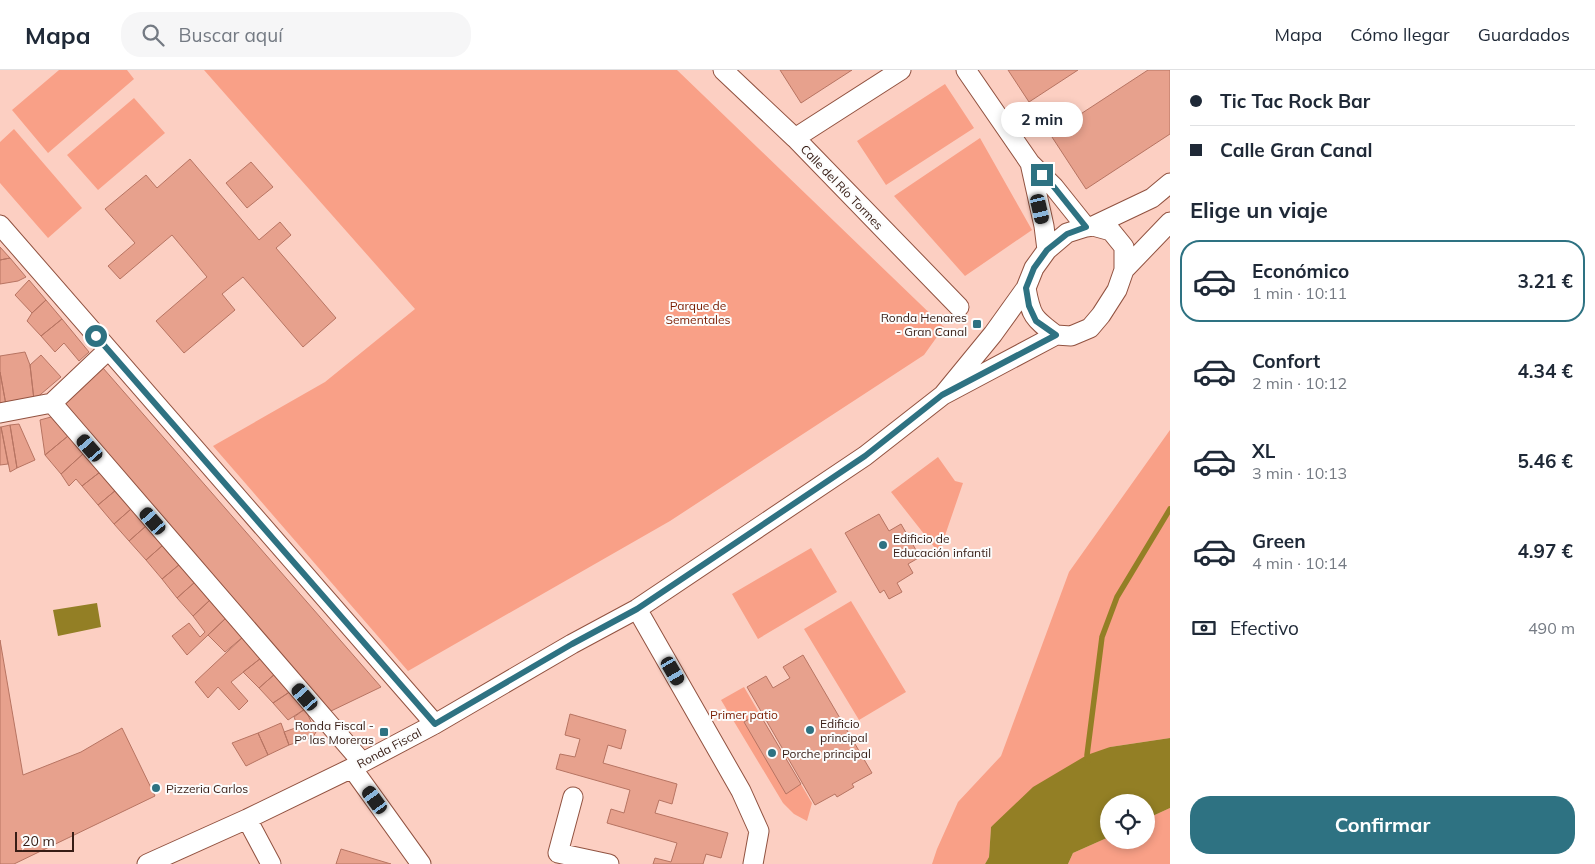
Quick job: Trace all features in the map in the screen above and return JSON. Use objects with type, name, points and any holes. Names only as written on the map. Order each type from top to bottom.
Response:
[{"type":"street","name":"Calle del Río Tormes","points":[[723,70],[795,138],[959,306]]},
{"type":"street","points":[[795,138],[901,70]]},
{"type":"street","points":[[966,70],[1030,163],[1089,226],[1111,230],[1124,247],[1124,270],[1117,290],[1101,315],[1090,328],[1071,336],[1056,335],[1036,321],[1029,306],[1026,288],[1034,268],[1047,250],[1067,234],[1089,226],[1152,198],[1170,183]]},
{"type":"street","points":[[1030,163],[1044,226],[1047,250]]},
{"type":"street","points":[[1124,270],[1170,222]]},
{"type":"street","points":[[0,225],[435,724]]},
{"type":"street","name":"Ronda Fiscal","points":[[942,395],[993,334],[1026,288]]},
{"type":"street","name":"Ronda Fiscal","points":[[147,864],[247,819],[357,765],[435,724],[572,644],[637,609],[865,456],[942,395],[1056,335]]},
{"type":"street","points":[[0,413],[52,404],[108,350]]},
{"type":"street","points":[[52,404],[357,765],[421,864]]},
{"type":"street","points":[[637,609],[741,791],[760,830],[752,864]]},
{"type":"street","points":[[573,798],[558,853],[609,864]]},
{"type":"street","points":[[247,819],[270,864]]},
{"type":"green space","points":[[59,70],[127,70],[134,79],[48,153],[12,110]]},
{"type":"green space","name":"Parque de Sementales","points":[[204,70],[677,70],[944,327],[924,355],[670,521],[408,671],[213,446],[325,382],[415,309]]},
{"type":"green space","points":[[945,84],[974,128],[886,185],[857,141]]},
{"type":"green space","points":[[134,98],[165,133],[98,190],[67,155]]},
{"type":"green space","points":[[14,129],[82,208],[48,238],[0,183],[0,142]]},
{"type":"green space","points":[[980,138],[1032,230],[965,276],[894,196]]},
{"type":"green space","points":[[1170,430],[1170,738],[1110,747],[991,827],[989,857],[985,864],[932,864],[958,802],[1001,756],[1069,572]]},
{"type":"green space","points":[[938,457],[955,481],[963,483],[939,553],[891,492]]},
{"type":"green space","points":[[811,548],[837,592],[758,639],[732,594]]},
{"type":"green space","points":[[851,601],[906,692],[859,720],[804,629]]},
{"type":"green space","name":"Primer patio","points":[[744,687],[812,803],[807,821],[794,814],[783,803],[721,700]]},
{"type":"green space","points":[[1170,808],[1170,864],[1068,864],[1073,853],[1100,841],[1100,849],[1155,849],[1155,815]]},
{"type":"shaded area","points":[[97,603],[101,627],[58,636],[53,610]]},
{"type":"shaded area","points":[[1170,738],[1170,808],[1155,815],[1155,794],[1100,794],[1100,841],[1073,853],[1068,864],[985,864],[989,857],[991,827],[1033,787],[1087,755],[1110,747]]},
{"type":"building","points":[[780,70],[852,70],[801,103]]},
{"type":"building","points":[[1008,70],[1078,70],[1029,102]]},
{"type":"building","points":[[1148,70],[1170,70],[1170,134],[1086,189],[1050,134]]},
{"type":"building","points":[[190,159],[259,240],[280,222],[291,235],[276,248],[336,318],[303,347],[243,277],[222,294],[235,310],[184,353],[156,321],[207,277],[172,235],[120,279],[108,266],[135,243],[105,209],[146,175],[157,188]]},
{"type":"building","points":[[251,162],[273,187],[247,208],[226,183]]},
{"type":"building","points":[[0,247],[10,258],[0,260]]},
{"type":"building","points":[[10,258],[26,277],[18,281],[0,284],[0,260]]},
{"type":"building","points":[[29,280],[46,300],[32,313],[15,295]]},
{"type":"building","points":[[46,300],[62,319],[41,336],[27,321],[32,313]]},
{"type":"building","points":[[62,319],[89,352],[79,361],[64,343],[55,352],[41,336]]},
{"type":"building","points":[[25,352],[30,365],[34,400],[6,405],[0,372],[0,356]]},
{"type":"building","points":[[41,355],[61,377],[34,400],[30,365]]},
{"type":"building","points":[[103,368],[381,687],[331,711],[63,403]]},
{"type":"building","points":[[0,372],[6,405],[0,406]]},
{"type":"building","points":[[51,417],[68,436],[45,455],[40,420]]},
{"type":"building","points":[[19,424],[35,460],[17,468],[10,425]]},
{"type":"building","points":[[10,425],[17,468],[10,472],[1,427]]},
{"type":"building","points":[[0,427],[8,464],[0,465]]},
{"type":"building","points":[[68,436],[84,453],[61,474],[45,455]]},
{"type":"building","points":[[84,453],[100,472],[82,486],[76,479],[69,486],[61,474]]},
{"type":"building","points":[[100,472],[116,490],[98,505],[82,486]]},
{"type":"building","points":[[116,490],[131,509],[114,524],[98,505]]},
{"type":"building","points":[[131,509],[146,526],[129,541],[114,524]]},
{"type":"building","name":"Edificio de Educación infantil","points":[[879,514],[889,531],[901,524],[920,557],[908,564],[913,573],[897,583],[902,592],[889,599],[884,590],[880,593],[845,533]]},
{"type":"building","points":[[146,526],[163,545],[146,560],[129,541]]},
{"type":"building","points":[[163,545],[180,564],[162,579],[146,560]]},
{"type":"building","points":[[180,564],[195,582],[177,598],[162,579]]},
{"type":"building","points":[[195,582],[210,600],[193,616],[177,598]]},
{"type":"building","points":[[210,600],[226,618],[187,655],[172,636],[189,623],[200,637],[205,632],[193,616]]},
{"type":"building","points":[[226,618],[243,637],[225,652],[208,635]]},
{"type":"building","points":[[243,637],[261,658],[231,682],[248,701],[239,710],[218,687],[208,698],[195,682]]},
{"type":"building","points":[[0,640],[23,775],[81,752],[122,728],[155,796],[14,864],[0,864]]},
{"type":"building","name":"Edificio principal","points":[[803,655],[872,773],[852,784],[854,787],[837,797],[835,794],[815,805],[747,687],[766,676],[773,688],[790,678],[783,667]]},
{"type":"building","points":[[261,658],[276,673],[259,688],[243,672]]},
{"type":"building","points":[[276,673],[291,691],[273,703],[259,688]]},
{"type":"building","points":[[291,691],[305,709],[288,720],[273,703]]},
{"type":"building","points":[[305,709],[316,732],[313,737],[289,745],[284,732],[298,727],[294,717]]},
{"type":"building","name":"Porche principal","points":[[759,713],[801,784],[786,794],[744,722]]},
{"type":"building","points":[[570,714],[626,730],[621,749],[608,745],[603,763],[677,784],[672,804],[659,800],[655,813],[728,833],[721,858],[706,854],[703,864],[653,864],[655,858],[671,862],[677,843],[607,823],[611,809],[624,813],[630,790],[556,769],[560,754],[575,757],[580,739],[565,735]]},
{"type":"building","points":[[281,723],[289,745],[268,755],[258,733]]},
{"type":"building","points":[[258,733],[268,755],[246,766],[232,743]]},
{"type":"building","points":[[341,849],[391,864],[336,864]]},
{"type":"waterway","points":[[1088,761],[1087,755],[1102,637],[1117,597],[1170,509]]},
{"type":"place","name":"Ronda Henares - Gran Canal","points":[[977,324]]},
{"type":"place","name":"Edificio de Educación infantil","points":[[883,545]]},
{"type":"place","name":"Edificio principal","points":[[810,730]]},
{"type":"place","name":"Ronda Fiscal - Pº las Moreras","points":[[384,732]]},
{"type":"place","name":"Porche principal","points":[[772,753]]},
{"type":"place","name":"Pizzeria Carlos","points":[[156,788]]},
{"type":"route","points":[[96,336],[435,724],[572,644],[637,609],[865,456],[942,395],[1056,335],[1036,321],[1029,306],[1026,288],[1034,268],[1047,250],[1067,234],[1086,227],[1042,175]]}]
